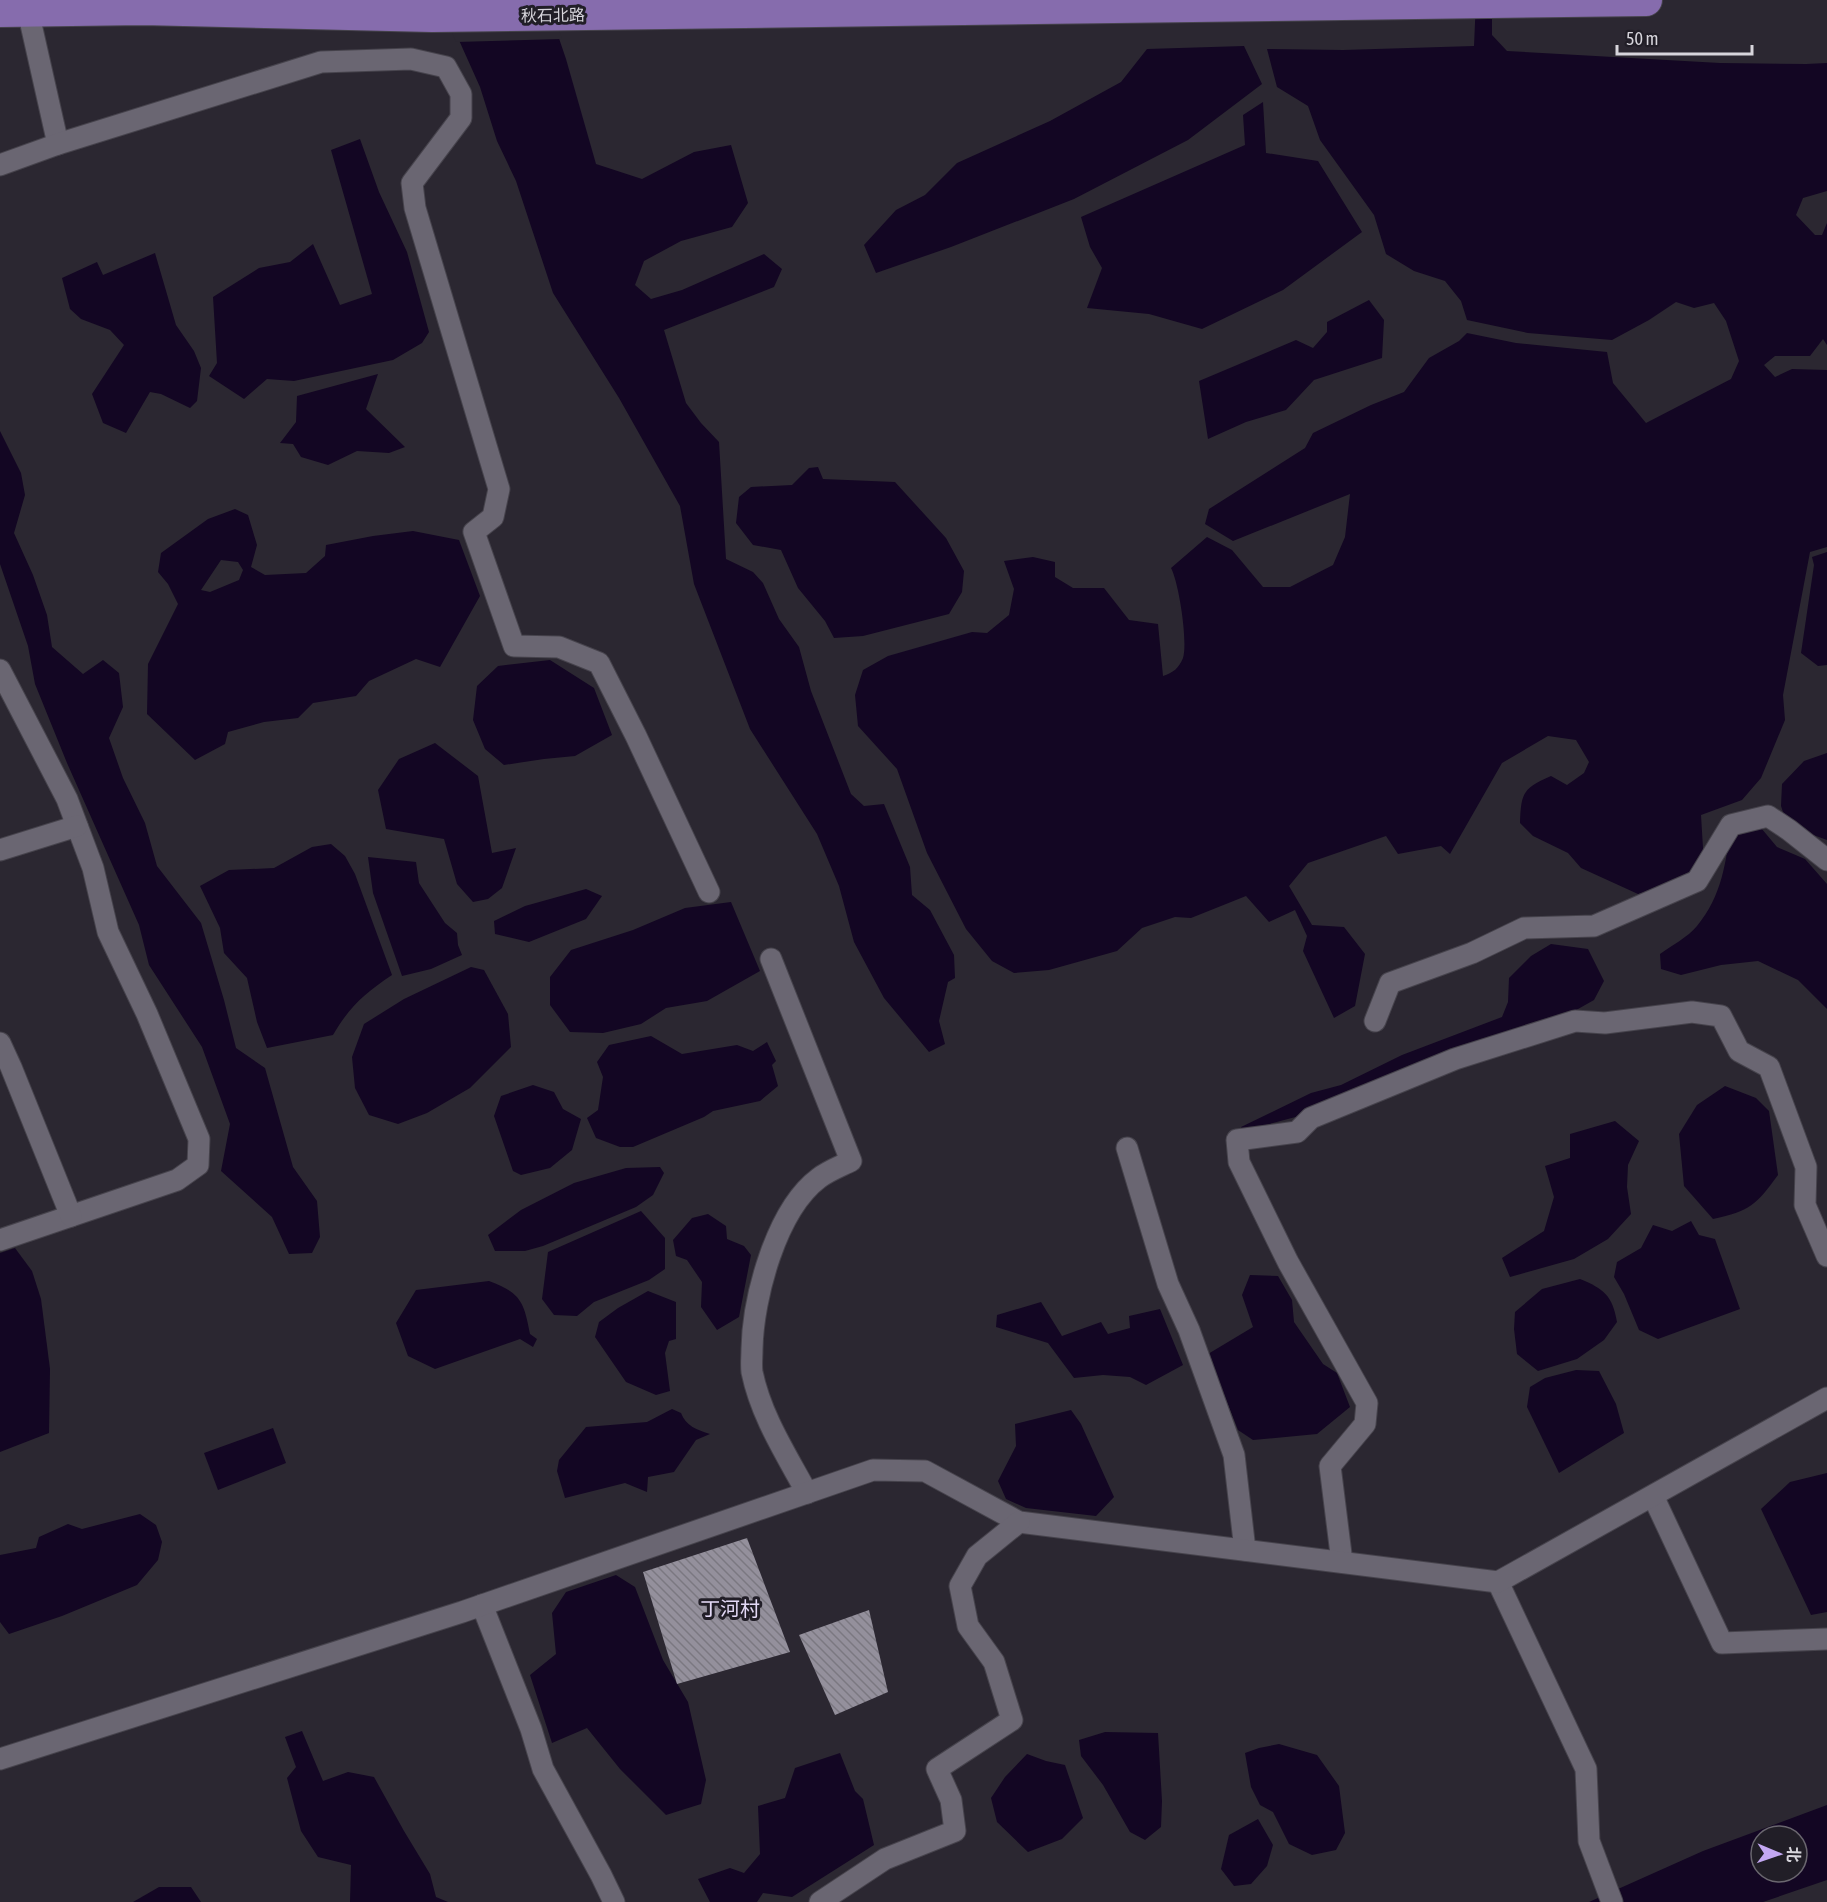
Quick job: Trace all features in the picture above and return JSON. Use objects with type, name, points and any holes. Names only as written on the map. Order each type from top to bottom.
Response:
[{"type":"main road","name":"秋石北路","points":[[14,11],[143,9],[432,16],[1646,0]]},
{"type":"street","points":[[14,11],[58,144]]},
{"type":"street","points":[[0,165],[58,144],[321,62],[411,59],[446,67],[461,94],[461,118],[412,183],[415,208],[499,489],[493,517],[474,532],[513,646],[559,647],[599,663],[709,892]]},
{"type":"street","points":[[0,670],[66,799],[93,868],[108,932],[147,1014],[199,1139],[198,1165],[177,1180],[0,1240]]},
{"type":"street","points":[[1375,1021],[1390,983],[1472,953],[1524,928],[1594,926],[1697,881],[1731,825],[1768,816],[1827,860]]},
{"type":"street","points":[[0,850],[77,826]]},
{"type":"street","points":[[771,960],[851,1161],[818,1179],[796,1203],[775,1241],[760,1289],[752,1332],[752,1370],[766,1416],[807,1493]]},
{"type":"street","points":[[1342,1562],[1330,1466],[1365,1424],[1367,1403],[1288,1262],[1239,1162],[1237,1140],[1297,1132],[1311,1118],[1455,1059],[1575,1022],[1605,1023],[1692,1012],[1721,1016],[1739,1051],[1769,1067],[1806,1167],[1804,1205],[1827,1256]]},
{"type":"street","points":[[0,1043],[71,1216]]},
{"type":"street","points":[[1126,1148],[1168,1284],[1189,1330],[1234,1455],[1245,1550]]},
{"type":"street","points":[[0,1759],[482,1605],[873,1470],[925,1470],[1019,1522],[1498,1582],[1827,1398]]},
{"type":"street","points":[[1653,1496],[1722,1644],[1827,1639]]},
{"type":"street","points":[[820,1902],[885,1859],[955,1831],[951,1800],[937,1768],[1012,1720],[994,1662],[968,1626],[960,1586],[977,1556],[1019,1522]]},
{"type":"street","points":[[1498,1582],[1586,1769],[1589,1841],[1612,1902]]},
{"type":"street","points":[[482,1605],[531,1729],[543,1769],[602,1875],[614,1902]]},
{"type":"shaded area","points":[[441,0],[546,0],[566,59],[596,164],[642,179],[694,152],[731,145],[748,203],[732,227],[681,241],[644,261],[635,285],[651,299],[682,290],[764,254],[782,269],[774,287],[664,330],[686,403],[719,442],[726,559],[753,572],[763,583],[779,619],[799,647],[811,691],[851,794],[864,806],[884,804],[910,867],[912,895],[930,910],[954,955],[955,978],[948,982],[939,1021],[945,1044],[929,1052],[884,998],[854,942],[839,886],[817,834],[750,729],[694,584],[680,506],[619,398],[553,293],[516,181],[497,141],[480,87]]},
{"type":"shaded area","points":[[1476,0],[1492,0],[1492,35],[1507,51],[1720,63],[1827,63],[1827,191],[1803,198],[1796,215],[1815,235],[1822,235],[1827,223],[1827,345],[1823,339],[1810,356],[1775,356],[1764,365],[1775,377],[1792,369],[1827,370],[1827,547],[1810,552],[1783,695],[1785,720],[1761,778],[1742,800],[1701,815],[1704,865],[1667,887],[1638,894],[1581,868],[1568,853],[1533,836],[1520,823],[1521,805],[1529,788],[1551,776],[1567,785],[1584,773],[1589,762],[1576,740],[1548,736],[1502,763],[1450,854],[1441,846],[1398,854],[1386,836],[1308,863],[1289,886],[1312,925],[1344,927],[1365,954],[1355,1006],[1334,1018],[1303,951],[1307,936],[1295,910],[1269,922],[1246,896],[1191,918],[1175,917],[1142,928],[1117,951],[1049,970],[1014,973],[992,961],[966,929],[927,853],[897,769],[858,726],[855,695],[863,670],[888,656],[972,632],[987,633],[1009,615],[1014,589],[1004,561],[1033,557],[1055,562],[1055,577],[1073,588],[1104,588],[1129,620],[1158,624],[1163,676],[1170,673],[1180,665],[1184,650],[1182,613],[1171,568],[1207,537],[1232,550],[1263,587],[1290,587],[1333,565],[1345,537],[1350,494],[1233,541],[1205,524],[1209,509],[1305,448],[1313,433],[1404,392],[1429,358],[1459,341],[1467,333],[1516,343],[1607,352],[1613,383],[1646,423],[1731,379],[1739,361],[1726,321],[1714,303],[1694,308],[1676,302],[1612,340],[1528,333],[1467,320],[1461,301],[1445,281],[1414,271],[1386,254],[1374,215],[1320,140],[1308,106],[1277,87],[1267,49],[1343,50],[1474,46]]},
{"type":"shaded area","points":[[1244,46],[1262,84],[1188,140],[1074,199],[951,247],[876,273],[864,245],[896,210],[925,195],[957,163],[1050,121],[1121,82],[1147,49]]},
{"type":"shaded area","points":[[1263,102],[1266,153],[1318,161],[1362,232],[1283,290],[1202,329],[1149,314],[1087,308],[1102,268],[1090,247],[1081,217],[1245,145],[1243,115]]},
{"type":"shaded area","points":[[360,139],[379,192],[407,252],[429,332],[422,343],[393,360],[294,381],[267,379],[244,399],[209,376],[217,363],[213,297],[259,268],[290,262],[313,244],[340,305],[372,294],[331,150]]},
{"type":"shaded area","points":[[155,253],[176,325],[194,351],[201,368],[197,401],[190,408],[161,394],[150,392],[126,433],[103,423],[92,394],[124,345],[110,330],[81,319],[70,309],[62,278],[97,262],[103,275]]},
{"type":"shaded area","points":[[1369,300],[1384,320],[1382,358],[1314,380],[1286,410],[1246,422],[1208,439],[1199,381],[1296,340],[1313,348],[1327,332],[1327,322]]},
{"type":"shaded area","points":[[378,374],[366,409],[405,447],[389,453],[357,451],[328,465],[301,457],[293,444],[280,443],[296,422],[297,396]]},
{"type":"shaded area","points":[[0,431],[21,473],[25,495],[14,533],[33,575],[47,615],[52,647],[83,674],[103,660],[119,673],[123,707],[109,738],[123,778],[145,823],[157,866],[201,923],[236,1048],[265,1068],[293,1167],[317,1201],[320,1237],[312,1253],[289,1254],[272,1217],[221,1171],[230,1124],[202,1047],[149,965],[139,925],[67,763],[35,684],[28,646],[0,564]]},
{"type":"shaded area","points":[[818,467],[823,479],[895,482],[946,538],[964,571],[962,592],[949,614],[863,636],[834,638],[825,621],[798,588],[781,550],[753,545],[736,523],[739,497],[751,487],[792,485],[809,468]]},
{"type":"shaded area","points":[[235,509],[248,515],[257,545],[251,567],[265,575],[306,573],[325,556],[326,545],[373,536],[413,531],[459,540],[480,596],[440,667],[416,659],[369,681],[356,696],[313,703],[298,718],[264,722],[228,732],[225,744],[195,760],[147,714],[148,664],[178,604],[168,584],[158,572],[161,553],[208,519]],"holes":[[[221,560],[238,562],[243,570],[239,580],[210,592],[201,590]]]},
{"type":"shaded area","points":[[1827,552],[1827,665],[1818,666],[1801,653],[1814,565],[1812,557]]},
{"type":"shaded area","points":[[550,660],[594,688],[612,735],[575,756],[504,765],[485,749],[473,720],[477,686],[498,666]]},
{"type":"shaded area","points":[[435,743],[478,776],[492,853],[516,848],[502,888],[488,899],[473,902],[457,884],[444,839],[386,829],[378,790],[399,759]]},
{"type":"shaded area","points":[[1827,753],[1827,840],[1808,833],[1789,830],[1781,806],[1782,784],[1804,761]]},
{"type":"shaded area","points":[[1751,816],[1777,847],[1805,859],[1827,884],[1827,1009],[1798,980],[1758,961],[1721,965],[1681,975],[1661,969],[1660,954],[1693,930],[1712,903],[1725,865],[1731,825]]},
{"type":"shaded area","points":[[331,844],[345,856],[355,874],[392,975],[358,1001],[333,1035],[267,1048],[257,1022],[247,978],[224,953],[220,928],[200,886],[229,870],[274,868],[312,847]]},
{"type":"shaded area","points":[[368,857],[416,862],[419,883],[445,923],[457,933],[462,955],[431,969],[402,976],[373,893]]},
{"type":"shaded area","points":[[586,889],[602,896],[586,919],[529,942],[495,934],[494,921],[525,906]]},
{"type":"shaded area","points":[[731,902],[760,971],[707,1001],[666,1008],[641,1024],[603,1033],[570,1032],[550,1005],[550,977],[571,950],[633,930],[685,908]]},
{"type":"shaded area","points":[[1551,944],[1588,949],[1604,981],[1594,1000],[1530,1036],[1510,1030],[1427,1062],[1303,1115],[1243,1131],[1241,1127],[1311,1093],[1341,1085],[1402,1055],[1502,1017],[1508,1002],[1509,978],[1531,956]]},
{"type":"shaded area","points":[[471,967],[484,970],[508,1014],[511,1047],[470,1088],[427,1113],[398,1124],[369,1115],[355,1088],[352,1057],[364,1024],[404,999]]},
{"type":"shaded area","points":[[651,1036],[682,1054],[737,1045],[753,1051],[767,1042],[776,1061],[772,1065],[778,1086],[760,1101],[713,1111],[633,1147],[620,1147],[596,1138],[587,1118],[598,1110],[603,1077],[597,1062],[609,1045]]},
{"type":"shaded area","points":[[533,1085],[554,1092],[563,1109],[581,1119],[572,1150],[550,1168],[521,1175],[513,1171],[494,1116],[501,1096]]},
{"type":"shaded area","points":[[1725,1086],[1756,1098],[1769,1111],[1778,1175],[1758,1200],[1751,1205],[1736,1213],[1713,1219],[1684,1186],[1679,1134],[1697,1105]]},
{"type":"shaded area","points":[[1615,1121],[1639,1141],[1628,1165],[1627,1187],[1631,1214],[1608,1239],[1574,1259],[1510,1277],[1502,1258],[1544,1231],[1554,1197],[1545,1166],[1570,1158],[1570,1134]]},
{"type":"shaded area","points":[[660,1167],[664,1173],[653,1195],[636,1207],[543,1246],[525,1251],[495,1251],[488,1235],[521,1210],[574,1183],[626,1168]]},
{"type":"shaded area","points":[[641,1211],[665,1238],[665,1269],[649,1280],[594,1302],[577,1316],[554,1315],[542,1299],[548,1252]]},
{"type":"shaded area","points":[[708,1214],[726,1226],[727,1239],[744,1246],[751,1255],[739,1317],[717,1330],[701,1307],[702,1282],[687,1260],[676,1256],[673,1240],[692,1218]]},
{"type":"shaded area","points":[[1691,1221],[1699,1235],[1715,1239],[1740,1309],[1658,1339],[1639,1330],[1614,1277],[1617,1262],[1641,1248],[1653,1225],[1672,1231]]},
{"type":"shaded area","points":[[15,1248],[32,1271],[41,1299],[50,1369],[49,1433],[0,1452],[0,1253]]},
{"type":"shaded area","points":[[1250,1275],[1278,1276],[1292,1300],[1294,1322],[1323,1364],[1337,1373],[1350,1407],[1317,1434],[1253,1440],[1238,1430],[1208,1354],[1253,1327],[1242,1295]]},
{"type":"shaded area","points":[[1580,1279],[1606,1294],[1617,1322],[1604,1340],[1577,1359],[1538,1371],[1517,1354],[1514,1329],[1515,1312],[1542,1289]]},
{"type":"shaded area","points":[[489,1281],[508,1290],[523,1306],[530,1334],[537,1339],[533,1347],[520,1339],[435,1369],[408,1356],[396,1323],[416,1290]]},
{"type":"shaded area","points":[[648,1291],[676,1302],[676,1339],[669,1341],[665,1353],[670,1391],[656,1395],[626,1382],[595,1337],[599,1322]]},
{"type":"shaded area","points":[[1041,1302],[1062,1336],[1101,1322],[1108,1334],[1130,1328],[1129,1316],[1160,1309],[1183,1365],[1146,1385],[1130,1377],[1103,1375],[1074,1378],[1048,1343],[996,1327],[997,1315]]},
{"type":"shaded area","points":[[1576,1370],[1599,1371],[1616,1404],[1624,1433],[1559,1473],[1527,1407],[1530,1387],[1545,1378]]},
{"type":"shaded area","points":[[672,1409],[681,1413],[692,1427],[710,1434],[696,1440],[674,1472],[648,1477],[647,1492],[625,1483],[565,1498],[557,1471],[559,1460],[586,1427],[647,1422]]},
{"type":"shaded area","points":[[1071,1410],[1081,1424],[1114,1497],[1096,1516],[1026,1508],[1006,1499],[998,1481],[1016,1446],[1015,1424]]},
{"type":"shaded area","points":[[273,1428],[286,1463],[218,1490],[204,1453]]},
{"type":"shaded area","points":[[1827,1473],[1827,1612],[1811,1615],[1761,1509],[1790,1482]]},
{"type":"shaded area","points":[[140,1514],[156,1525],[162,1542],[158,1560],[137,1585],[62,1616],[9,1634],[0,1622],[0,1555],[36,1548],[39,1537],[68,1524],[82,1529]]},
{"type":"shaded area","points":[[616,1575],[635,1587],[663,1660],[688,1702],[706,1780],[701,1804],[666,1815],[620,1769],[587,1728],[552,1743],[530,1675],[556,1654],[552,1613],[566,1592]]},
{"type":"shaded area","points":[[302,1731],[323,1781],[348,1772],[374,1777],[430,1874],[436,1897],[448,1902],[350,1902],[351,1865],[318,1857],[301,1831],[287,1778],[296,1767],[285,1737]]},
{"type":"shaded area","points":[[1105,1732],[1158,1733],[1162,1801],[1161,1827],[1145,1840],[1130,1832],[1103,1785],[1081,1756],[1079,1740]]},
{"type":"shaded area","points":[[1279,1744],[1317,1755],[1339,1786],[1345,1833],[1336,1850],[1312,1855],[1289,1844],[1273,1812],[1260,1805],[1251,1787],[1245,1753]]},
{"type":"shaded area","points":[[840,1753],[855,1791],[863,1799],[874,1845],[792,1897],[763,1893],[757,1902],[710,1902],[698,1879],[730,1868],[744,1873],[760,1854],[758,1806],[785,1798],[795,1768]]},
{"type":"shaded area","points":[[1027,1754],[1065,1765],[1083,1818],[1062,1839],[1028,1852],[997,1822],[991,1798],[1005,1777]]},
{"type":"shaded area","points":[[1827,1805],[1827,1880],[1763,1902],[1589,1902],[1703,1851],[1749,1834],[1749,1884],[1809,1884],[1809,1824],[1776,1824]]},
{"type":"shaded area","points":[[1258,1819],[1273,1845],[1267,1866],[1251,1884],[1234,1886],[1221,1869],[1229,1835]]},
{"type":"shaded area","points":[[159,1887],[191,1887],[201,1902],[133,1902]]},
{"type":"pier","points":[[438,0],[549,0],[562,39],[456,42]]},
{"type":"building","points":[[747,1538],[790,1652],[677,1684],[643,1572]]},
{"type":"building","points":[[869,1610],[888,1692],[835,1715],[799,1635]]},
{"type":"district","name":"丁河村","points":[[730,1609]]}]
